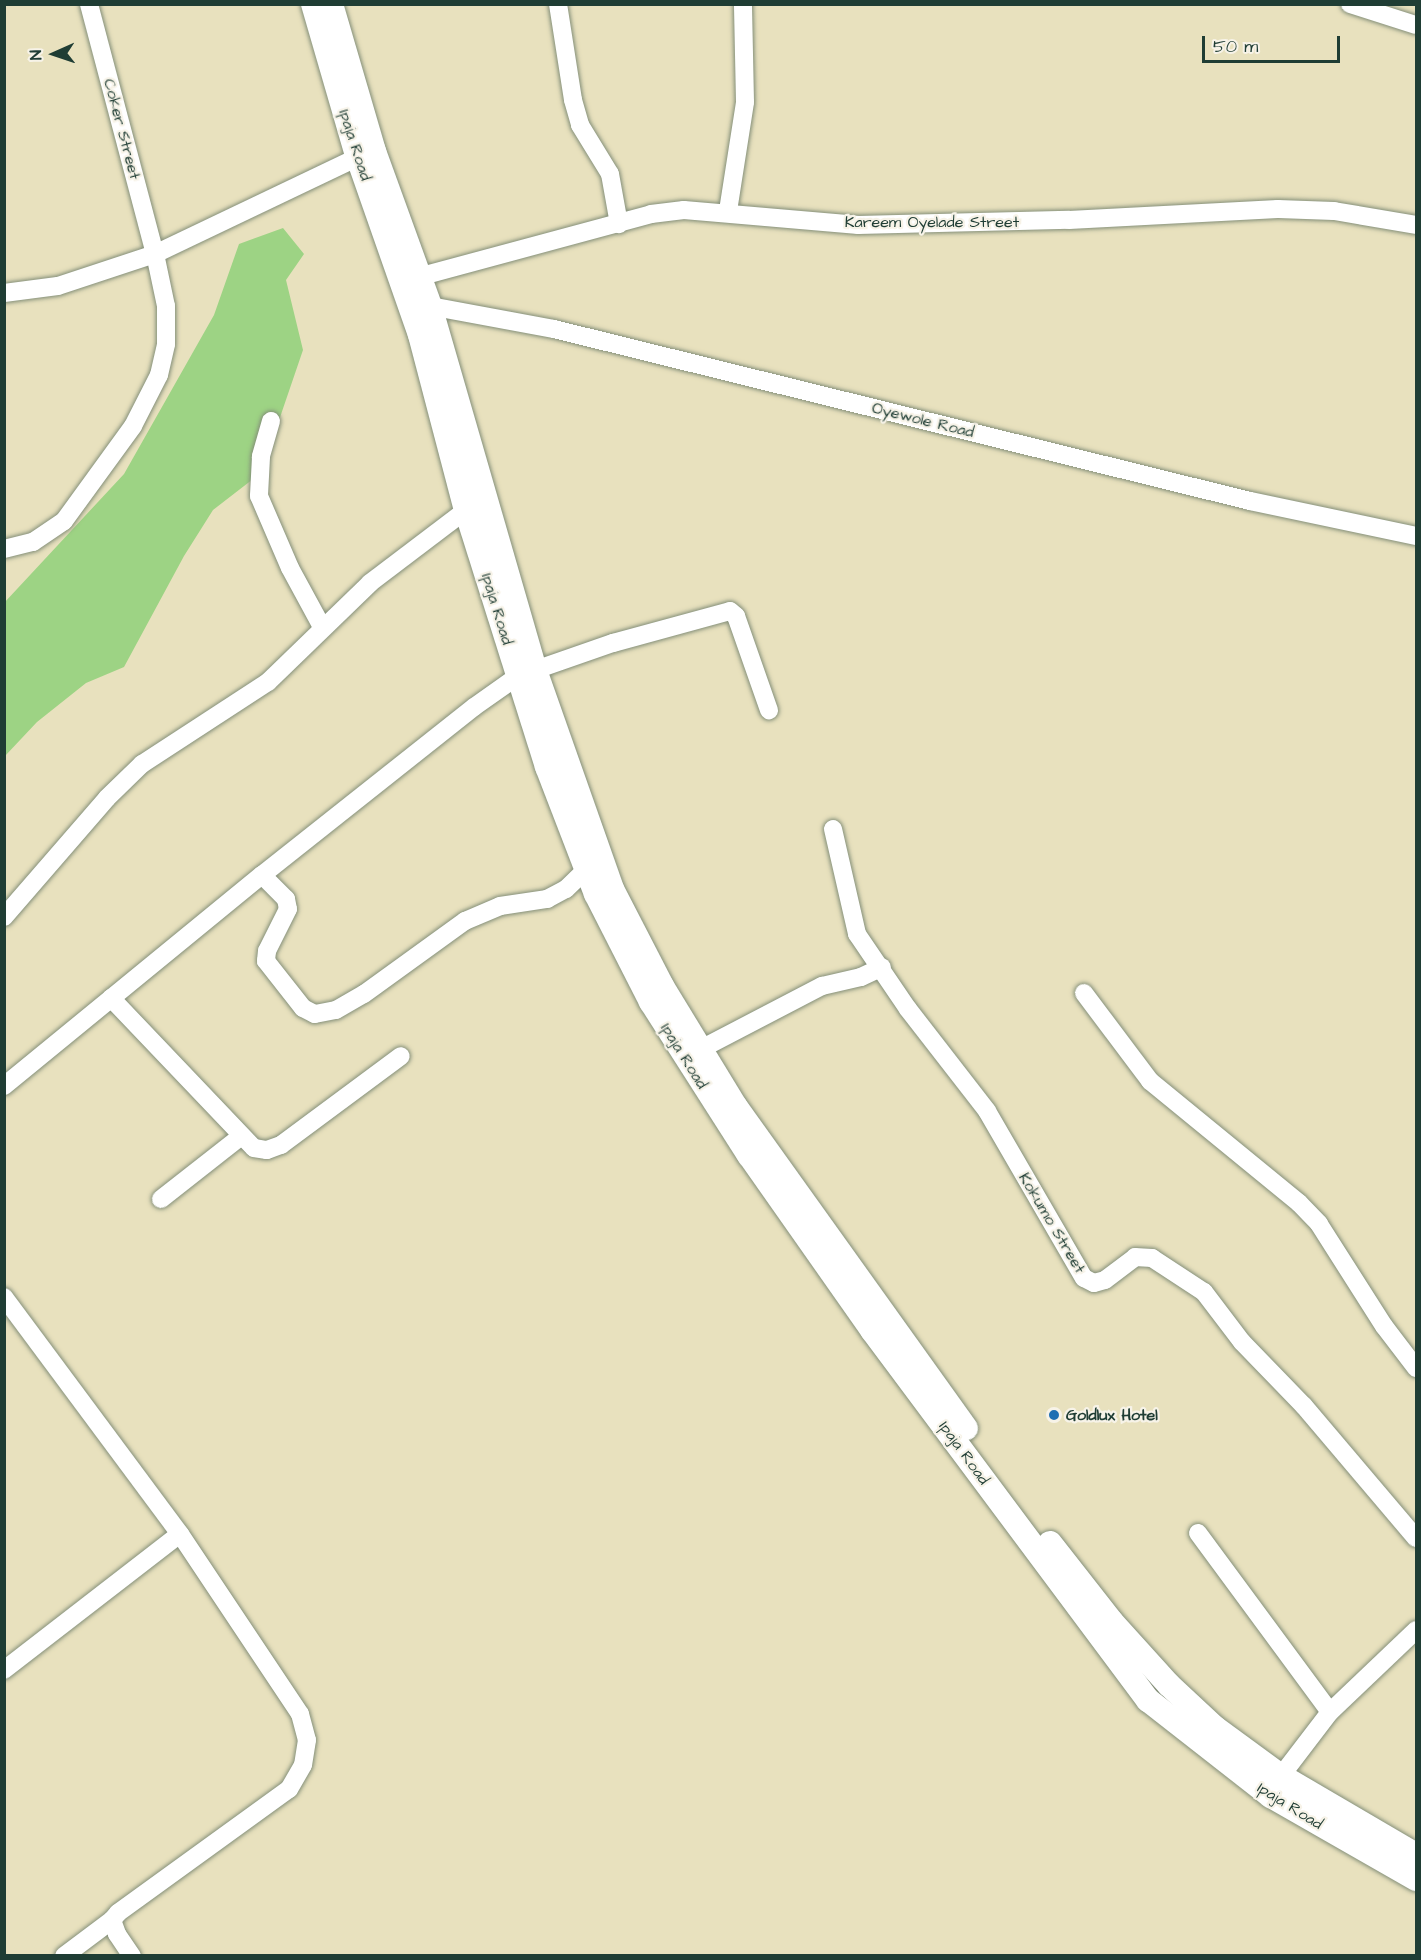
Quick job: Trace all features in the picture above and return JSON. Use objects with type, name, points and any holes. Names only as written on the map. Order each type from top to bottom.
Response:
[{"type":"main road","name":"Ipaja Road","points":[[313,4],[415,291],[526,673],[547,767],[586,870],[639,961],[886,1319],[1104,1613],[1168,1685],[1214,1727],[1281,1776],[1416,1855]]},
{"type":"main road","name":"Ipaja Road","points":[[331,4],[365,153]]},
{"type":"main road","name":"Ipaja Road","points":[[415,291],[466,510],[526,673],[639,961],[686,1061],[755,1164],[1094,1634],[1148,1700],[1271,1796],[1416,1880]]},
{"type":"street","name":"Coker Street","points":[[4,549],[33,542],[64,521],[108,464],[154,385],[166,344],[166,306],[89,4]]},
{"type":"street","points":[[558,4],[575,108],[580,125],[609,174],[619,224]]},
{"type":"street","points":[[728,211],[746,92],[743,4]]},
{"type":"street","points":[[1350,4],[1416,25]]},
{"type":"street","points":[[4,293],[58,286],[154,254],[365,153]]},
{"type":"street","name":"Kareem Oyelade Street","points":[[415,291],[619,224],[684,210],[728,211],[858,225],[1069,220],[1278,209],[1334,211],[1416,225]]},
{"type":"street","name":"Oyewole Road","points":[[415,291],[554,329],[1236,498],[1416,536]]},
{"type":"street","points":[[271,421],[261,457],[259,496],[290,568],[322,627]]},
{"type":"street","points":[[4,917],[107,798],[142,764],[268,682],[322,627],[370,584],[466,510]]},
{"type":"street","points":[[4,1086],[262,875],[474,706],[526,673],[613,643],[730,611],[736,616],[769,710]]},
{"type":"street","name":"Kokumo Street","points":[[833,829],[857,934],[908,1008],[987,1111],[1084,1278],[1094,1283],[1105,1280],[1135,1257],[1152,1258],[1203,1292],[1242,1342],[1304,1406],[1416,1538]]},
{"type":"street","points":[[262,875],[286,899],[288,909],[267,951],[266,961],[303,1008],[315,1014],[336,1010],[364,994],[465,921],[500,906],[547,899],[566,889],[586,870]]},
{"type":"street","points":[[699,1050],[822,987],[861,977],[882,968]]},
{"type":"street","points":[[1084,993],[1150,1081],[1299,1203],[1319,1224],[1384,1326],[1416,1368]]},
{"type":"street","points":[[111,998],[240,1137],[254,1148],[267,1150],[281,1145],[401,1056]]},
{"type":"street","points":[[161,1199],[240,1137]]},
{"type":"street","points":[[4,1297],[180,1534],[300,1714],[307,1740],[303,1766],[289,1789],[64,1956]]},
{"type":"street","points":[[1198,1533],[1330,1712]]},
{"type":"street","points":[[4,1670],[180,1534]]},
{"type":"street","points":[[1281,1776],[1330,1712],[1416,1630]]},
{"type":"street","points":[[112,1920],[117,1934],[132,1956]]},
{"type":"green space","points":[[283,228],[304,254],[286,280],[303,350],[261,473],[213,510],[184,556],[124,667],[86,683],[37,722],[5,756],[4,603],[124,474],[214,315],[239,244]]},
{"type":"place","name":"Goldlux Hotel","points":[[1054,1415]]}]
